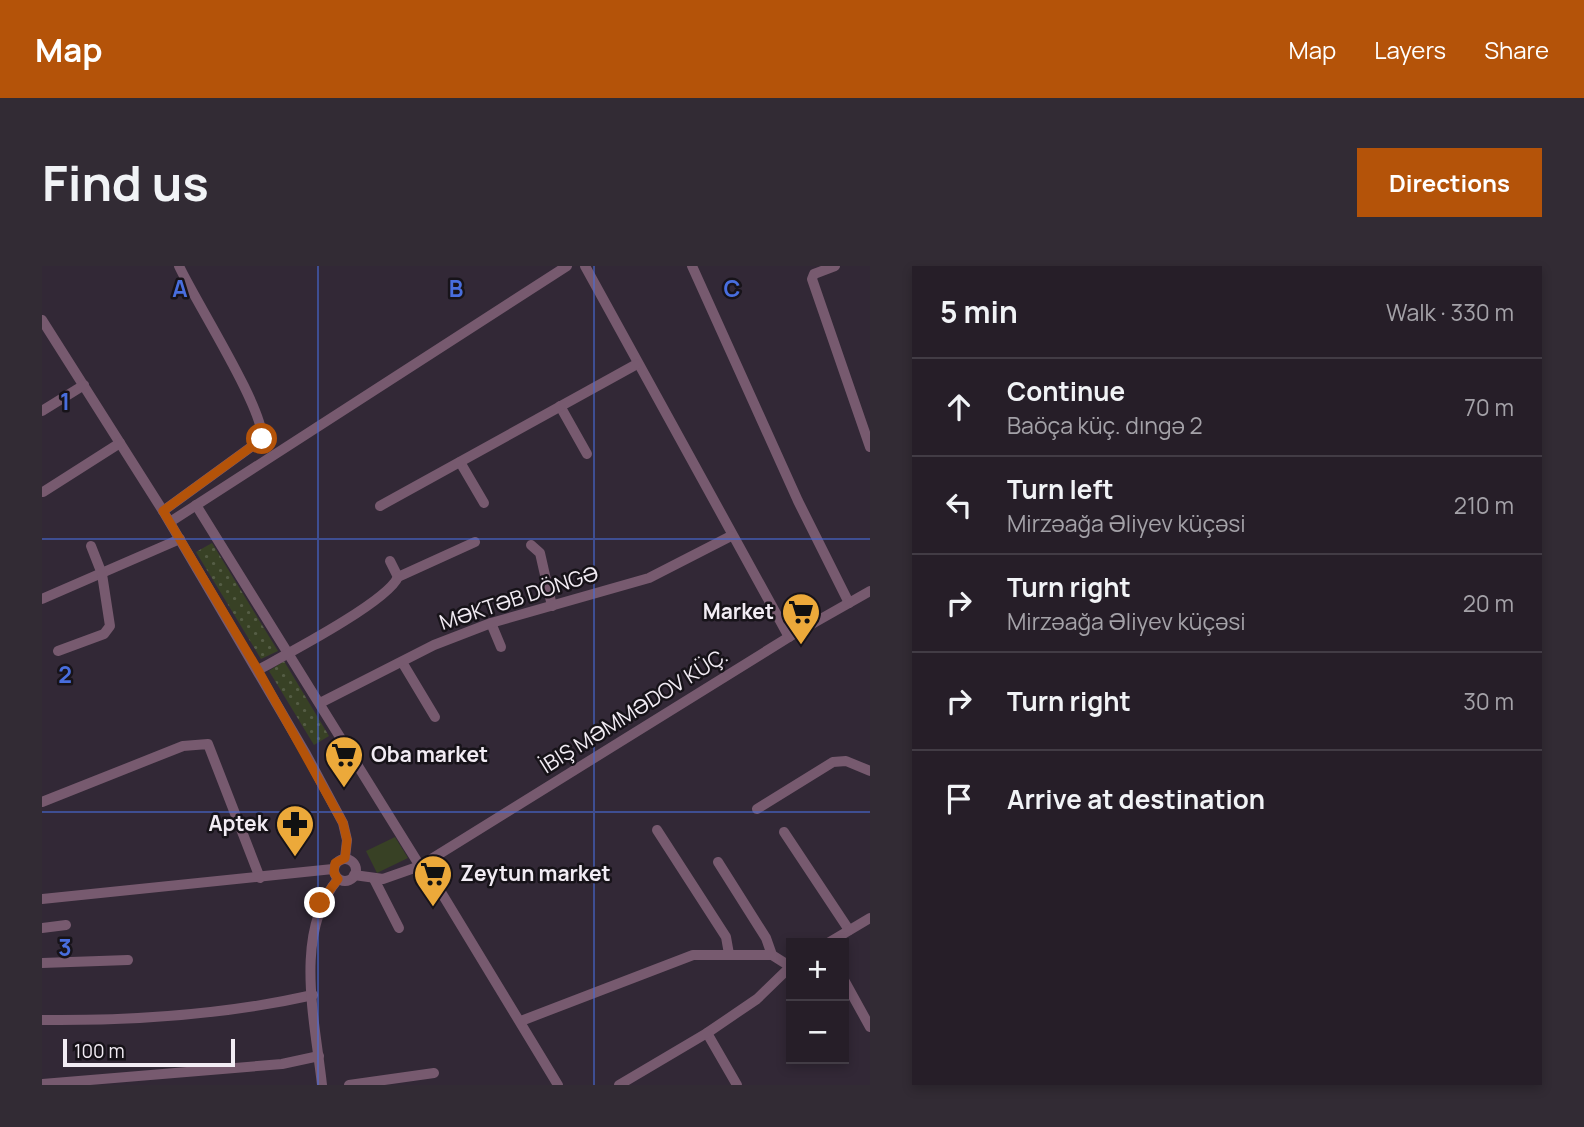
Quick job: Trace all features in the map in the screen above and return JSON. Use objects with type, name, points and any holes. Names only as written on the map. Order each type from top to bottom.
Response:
[{"type":"street","points":[[163,511],[262,439],[263,431],[179,266]]},
{"type":"street","points":[[170,522],[567,266]]},
{"type":"street","points":[[585,266],[789,637]]},
{"type":"street","points":[[692,266],[798,501],[849,603]]},
{"type":"street","points":[[835,266],[814,274],[812,279],[870,447]]},
{"type":"street","points":[[42,320],[170,522],[258,670],[343,823],[347,840],[345,858]]},
{"type":"street","points":[[380,506],[637,364]]},
{"type":"street","points":[[42,411],[84,385]]},
{"type":"street","points":[[559,406],[587,454]]},
{"type":"street","points":[[43,492],[120,443]]},
{"type":"street","points":[[460,462],[484,503]]},
{"type":"street","points":[[197,505],[420,866],[430,874],[558,1085]]},
{"type":"street","name":"MƏKTƏB DÖNGƏ","points":[[320,703],[402,662],[491,623],[649,578],[672,569],[732,536]]},
{"type":"street","points":[[42,599],[180,539]]},
{"type":"street","points":[[258,670],[385,593],[394,586],[398,577],[475,542]]},
{"type":"street","points":[[531,545],[540,553],[552,606]]},
{"type":"street","points":[[58,651],[109,631],[102,574],[91,546]]},
{"type":"street","points":[[390,561],[398,577]]},
{"type":"street","name":"İBIŞ MƏMMƏDOV KÜÇ.","points":[[374,879],[390,878],[420,866],[789,637],[870,591]]},
{"type":"street","points":[[491,623],[501,647]]},
{"type":"street","points":[[402,662],[435,718]]},
{"type":"street","points":[[42,802],[183,746],[208,744],[260,878]]},
{"type":"street","points":[[757,808],[834,762],[846,761],[870,771]]},
{"type":"street","points":[[657,830],[726,937],[729,954]]},
{"type":"street","points":[[784,832],[849,930]]},
{"type":"street","points":[[323,1085],[313,995],[317,914],[336,874],[335,863],[345,858]]},
{"type":"street","points":[[345,858],[355,866],[354,875]]},
{"type":"street","points":[[718,862],[766,938],[772,955]]},
{"type":"street","points":[[42,899],[260,878],[336,874],[345,881],[354,875],[374,879],[399,928]]},
{"type":"street","points":[[836,938],[870,918]]},
{"type":"street","points":[[42,928],[66,925]]},
{"type":"street","points":[[521,1021],[657,966],[693,955],[772,955],[786,964]]},
{"type":"street","points":[[42,963],[128,960]]},
{"type":"street","points":[[619,1085],[707,1033],[757,999],[786,972]]},
{"type":"street","points":[[849,989],[870,1027]]},
{"type":"street","points":[[42,1020],[100,1021],[229,1011],[313,995]]},
{"type":"street","points":[[707,1033],[737,1085]]},
{"type":"street","points":[[42,1084],[282,1064],[319,1056]]},
{"type":"street","points":[[349,1085],[434,1073]]},
{"type":"green space","points":[[212,543],[278,651],[261,659],[196,552]]},
{"type":"green space","points":[[284,661],[329,736],[314,745],[269,671]]},
{"type":"green space","points":[[395,837],[408,858],[377,873],[366,851]]},
{"type":"place","name":"Market","points":[[801,646]]},
{"type":"place","name":"Oba market","points":[[344,789]]},
{"type":"place","name":"Aptek","points":[[295,858]]},
{"type":"place","name":"Zeytun market","points":[[433,908]]},
{"type":"route","points":[[262,439],[163,511],[258,670],[343,823],[347,840],[345,858],[335,863],[334,873],[338,879],[320,903]]}]
